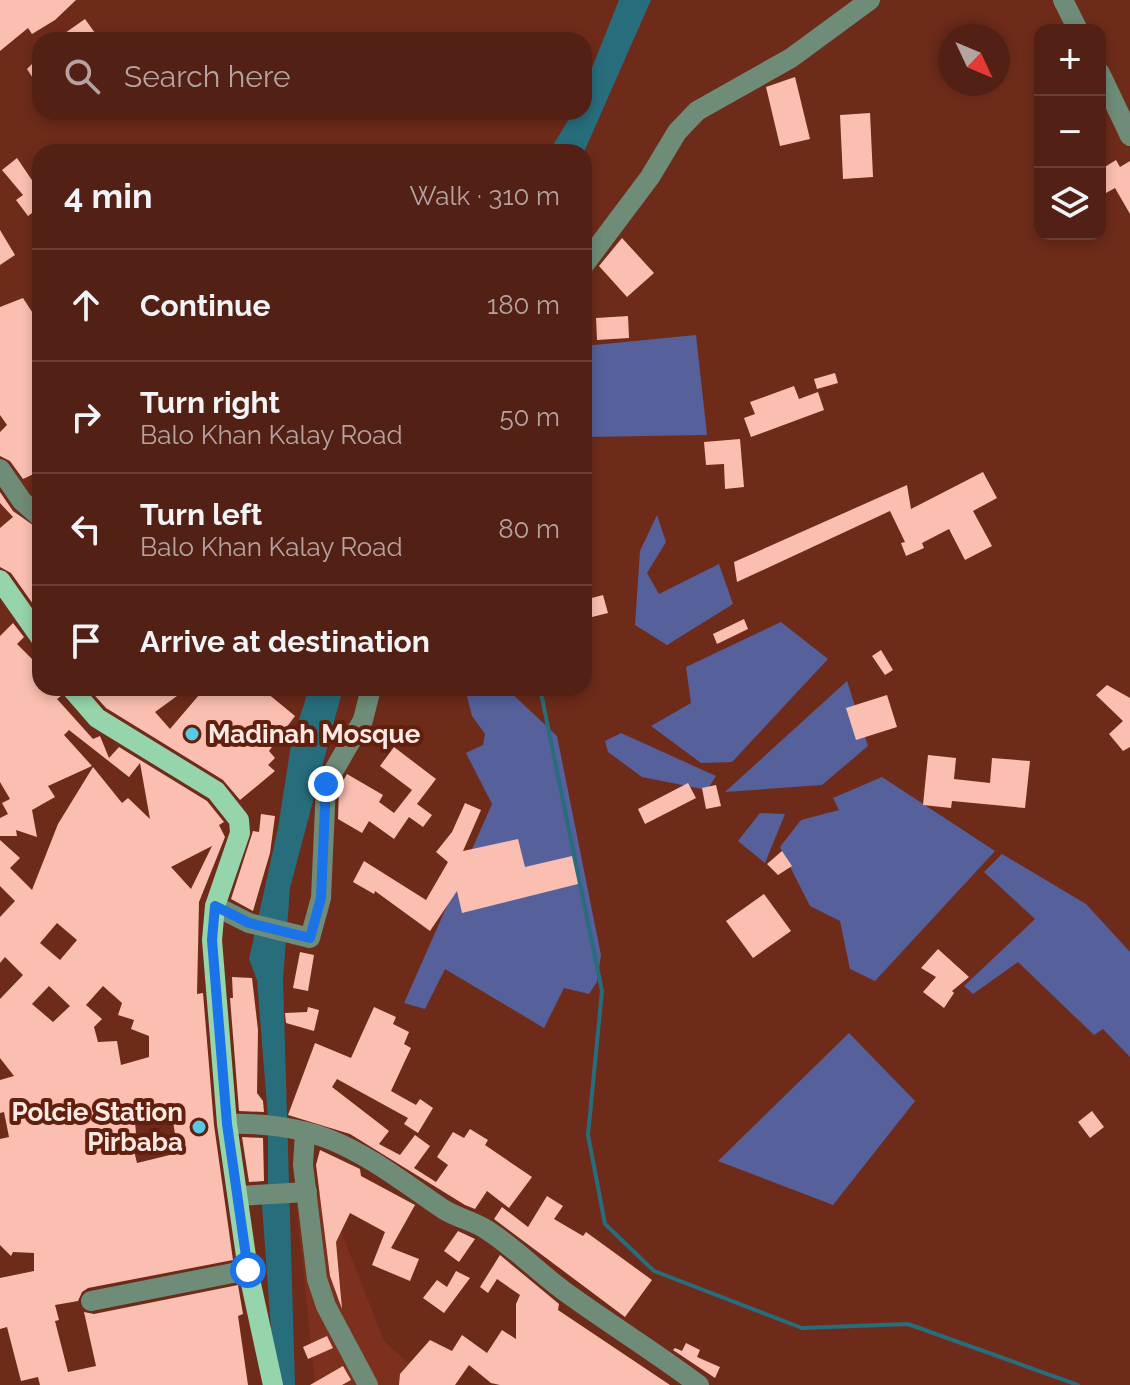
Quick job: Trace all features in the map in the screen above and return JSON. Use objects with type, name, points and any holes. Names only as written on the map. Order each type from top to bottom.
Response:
[{"type":"main road","points":[[0,580],[32,626]]},
{"type":"main road","points":[[78,696],[97,718],[216,791],[236,811],[240,833],[215,906],[212,940],[227,1124],[248,1270],[273,1385]]},
{"type":"street","points":[[592,254],[650,177],[677,132],[697,111],[791,58],[870,0]]},
{"type":"street","points":[[1063,0],[1075,24]]},
{"type":"street","points":[[1106,86],[1130,136]]},
{"type":"street","points":[[0,469],[32,510]]},
{"type":"street","points":[[215,906],[249,923],[310,938],[321,898],[326,784],[363,720],[369,696]]},
{"type":"street","points":[[227,1124],[255,1123],[329,1137],[387,1166],[446,1211],[484,1228],[525,1255],[559,1288],[699,1385]]},
{"type":"street","points":[[299,1131],[317,1279],[326,1306],[368,1385]]},
{"type":"street","points":[[238,1196],[307,1192]]},
{"type":"street","points":[[91,1301],[248,1270]]},
{"type":"shaded area","points":[[619,0],[651,0],[588,144],[554,144],[568,120],[592,120],[592,68]]},
{"type":"shaded area","points":[[696,335],[707,435],[592,437],[592,345]]},
{"type":"shaded area","points":[[657,515],[666,542],[647,573],[659,594],[719,564],[733,604],[667,645],[635,625],[640,551]]},
{"type":"shaded area","points":[[781,622],[828,659],[732,762],[701,763],[651,726],[691,703],[686,667]]},
{"type":"shaded area","points":[[847,681],[868,746],[822,785],[725,792]]},
{"type":"shaded area","points":[[306,696],[341,696],[290,888],[283,980],[295,1385],[275,1385],[261,1191],[268,1187],[268,1118],[257,980],[249,959],[278,828],[291,745]]},
{"type":"shaded area","points":[[467,696],[514,696],[557,736],[601,955],[597,982],[589,994],[564,988],[544,1028],[445,969],[425,1009],[404,1003],[492,804],[466,753],[483,745],[485,734],[472,716]]},
{"type":"shaded area","points":[[621,733],[716,776],[707,790],[642,777],[608,752],[605,741]]},
{"type":"shaded area","points":[[882,777],[995,851],[875,981],[850,969],[840,921],[810,906],[780,847],[801,820],[839,810],[833,798]]},
{"type":"shaded area","points":[[760,813],[785,814],[765,863],[738,841]]},
{"type":"shaded area","points":[[1002,854],[1086,904],[1130,952],[1130,1057],[1103,1029],[1094,1035],[1018,962],[973,994],[964,986],[1035,919],[984,872]]},
{"type":"shaded area","points":[[849,1033],[915,1101],[833,1205],[718,1161]]},
{"type":"shaded area","points":[[326,1193],[384,1341],[407,1362],[444,1370],[457,1385],[315,1385],[296,1198]]},
{"type":"building","points":[[0,0],[76,0],[55,20],[32,34],[28,28],[0,51]]},
{"type":"building","points":[[85,19],[94,32],[66,32]]},
{"type":"building","points":[[795,77],[810,139],[780,146],[766,87]]},
{"type":"building","points":[[870,113],[873,177],[843,179],[840,115]]},
{"type":"building","points":[[17,158],[32,180],[32,213],[28,216],[16,200],[23,195],[2,170]]},
{"type":"building","points":[[1116,160],[1120,167],[1130,161],[1130,214],[1115,188],[1106,193],[1106,166]]},
{"type":"building","points":[[0,230],[15,255],[0,265]]},
{"type":"building","points":[[622,238],[654,273],[627,297],[599,266]]},
{"type":"building","points":[[23,298],[32,312],[32,475],[23,479],[10,461],[0,456],[0,432],[7,425],[0,415],[0,307]]},
{"type":"building","points":[[628,316],[629,338],[597,340],[596,318]]},
{"type":"building","points":[[835,373],[838,383],[817,389],[814,379]]},
{"type":"building","points":[[794,386],[799,399],[818,392],[824,410],[751,437],[744,418],[755,414],[750,402]]},
{"type":"building","points":[[740,439],[744,487],[725,489],[724,464],[706,465],[704,442]]},
{"type":"building","points":[[983,472],[997,498],[973,511],[992,546],[965,560],[949,529],[922,543],[924,548],[906,556],[901,543],[905,542],[890,511],[737,582],[734,562],[907,485],[911,509]]},
{"type":"building","points":[[0,492],[13,511],[32,524],[32,603],[11,573],[0,567],[0,528],[13,517],[0,503]]},
{"type":"building","points":[[603,595],[608,613],[592,617],[592,598]]},
{"type":"building","points":[[744,619],[748,629],[717,644],[713,634]]},
{"type":"building","points":[[13,623],[24,637],[17,644],[32,659],[32,696],[61,696],[57,699],[93,739],[100,736],[109,758],[119,747],[207,801],[224,822],[219,825],[225,837],[199,902],[197,994],[203,993],[214,1125],[233,1260],[88,1288],[78,1301],[55,1305],[59,1320],[55,1321],[68,1372],[96,1366],[84,1312],[94,1314],[238,1285],[243,1314],[238,1316],[248,1385],[40,1385],[38,1377],[21,1381],[7,1327],[0,1329],[0,1278],[34,1271],[34,1253],[13,1252],[11,1256],[0,1245],[0,1139],[9,1137],[4,1112],[0,1113],[0,1080],[14,1076],[0,1058],[0,999],[23,975],[5,957],[0,963],[0,917],[15,901],[0,886],[0,840],[20,858],[10,868],[32,890],[58,824],[93,767],[122,803],[128,798],[150,819],[140,763],[129,777],[69,730],[64,735],[92,766],[48,786],[55,797],[32,810],[37,837],[16,830],[17,836],[0,836],[0,818],[8,814],[2,803],[10,799],[0,782],[0,636]],"holes":[[[212,846],[191,889],[171,867]],[[57,923],[77,940],[60,960],[40,943]],[[49,986],[70,1006],[53,1022],[32,1004]],[[103,986],[122,1003],[118,1015],[134,1020],[131,1029],[149,1036],[149,1057],[121,1065],[117,1041],[98,1042],[94,1027],[102,1019],[86,1005]],[[171,1109],[178,1153],[137,1163],[130,1134],[136,1133],[135,1122]]]},
{"type":"building","points":[[881,650],[893,670],[885,675],[872,656]]},
{"type":"building","points":[[1107,685],[1130,698],[1130,747],[1123,751],[1109,734],[1123,721],[1096,695]]},
{"type":"building","points":[[887,695],[897,727],[856,740],[846,708]]},
{"type":"building","points":[[95,696],[177,696],[155,712],[170,729],[198,696],[271,696],[295,716],[269,751],[275,758],[268,765],[275,771],[240,800],[223,780],[106,708]]},
{"type":"building","points":[[394,747],[436,779],[417,804],[432,815],[423,827],[409,817],[394,839],[369,821],[362,833],[338,819],[339,788],[347,774],[383,795],[379,802],[394,813],[412,790],[380,766]]},
{"type":"building","points":[[928,755],[956,758],[954,779],[990,783],[992,758],[1030,761],[1025,808],[952,801],[951,808],[923,805]]},
{"type":"building","points":[[688,783],[696,798],[645,824],[638,809]]},
{"type":"building","points":[[716,785],[721,806],[706,809],[702,788]]},
{"type":"building","points":[[465,803],[481,810],[463,851],[518,839],[525,867],[572,856],[578,884],[462,913],[457,891],[430,931],[375,891],[374,894],[353,882],[364,861],[426,900],[448,862],[436,852],[452,832]]},
{"type":"building","points":[[261,814],[275,816],[270,853],[253,911],[231,899],[253,831],[259,832]]},
{"type":"building","points":[[782,851],[792,866],[778,875],[767,864]]},
{"type":"building","points":[[764,894],[791,931],[753,958],[726,921]]},
{"type":"building","points":[[938,949],[969,977],[952,991],[954,993],[944,1008],[923,992],[936,977],[921,968]]},
{"type":"building","points":[[300,952],[314,955],[308,991],[293,988]]},
{"type":"building","points":[[232,977],[252,978],[258,1030],[257,1093],[263,1101],[264,1112],[239,1111],[230,998],[233,998]]},
{"type":"building","points":[[308,1007],[319,1010],[314,1031],[286,1023],[285,1013],[307,1012]]},
{"type":"building","points":[[374,1007],[396,1017],[393,1024],[409,1032],[404,1044],[411,1048],[391,1091],[416,1105],[420,1099],[433,1108],[418,1133],[404,1124],[408,1118],[337,1079],[332,1087],[389,1131],[379,1144],[400,1155],[415,1135],[430,1146],[414,1168],[436,1182],[448,1165],[437,1157],[453,1132],[464,1138],[470,1129],[488,1140],[485,1145],[532,1177],[509,1208],[487,1191],[475,1209],[465,1205],[350,1134],[288,1115],[315,1043],[351,1058]]},
{"type":"building","points":[[1092,1111],[1104,1127],[1090,1138],[1078,1122]]},
{"type":"building","points":[[242,1137],[263,1138],[264,1181],[249,1182]]},
{"type":"building","points":[[320,1150],[360,1169],[361,1176],[415,1205],[391,1248],[419,1259],[410,1281],[372,1265],[385,1232],[350,1213],[336,1242],[342,1309],[330,1276],[316,1165]]},
{"type":"building","points":[[547,1196],[563,1206],[554,1219],[583,1236],[586,1232],[652,1280],[625,1317],[494,1219],[502,1207],[528,1227]]},
{"type":"building","points":[[458,1231],[475,1239],[459,1262],[444,1251]]},
{"type":"building","points":[[500,1255],[559,1304],[558,1310],[670,1385],[500,1385],[491,1383],[469,1365],[455,1385],[399,1385],[400,1374],[430,1340],[452,1351],[462,1335],[487,1353],[502,1330],[516,1339],[516,1304],[520,1295],[497,1279],[488,1293],[480,1287]]},
{"type":"building","points":[[456,1271],[470,1278],[444,1313],[423,1298],[437,1280],[447,1287]]},
{"type":"building","points":[[327,1336],[333,1348],[308,1359],[303,1347]]},
{"type":"building","points":[[686,1343],[700,1350],[697,1357],[720,1367],[715,1378],[673,1350],[682,1351]]},
{"type":"building","points":[[343,1366],[351,1380],[342,1385],[310,1385]]},
{"type":"waterway","points":[[542,696],[602,991],[588,1135],[605,1224],[654,1271],[802,1328],[908,1324],[1078,1385]]},
{"type":"place","name":"Madinah Mosque","points":[[192,734]]},
{"type":"place","name":"Polcie Station Pirbaba","points":[[199,1127]]},
{"type":"route","points":[[248,1270],[227,1124],[212,940],[215,906],[249,923],[310,938],[321,898],[326,784]]}]
